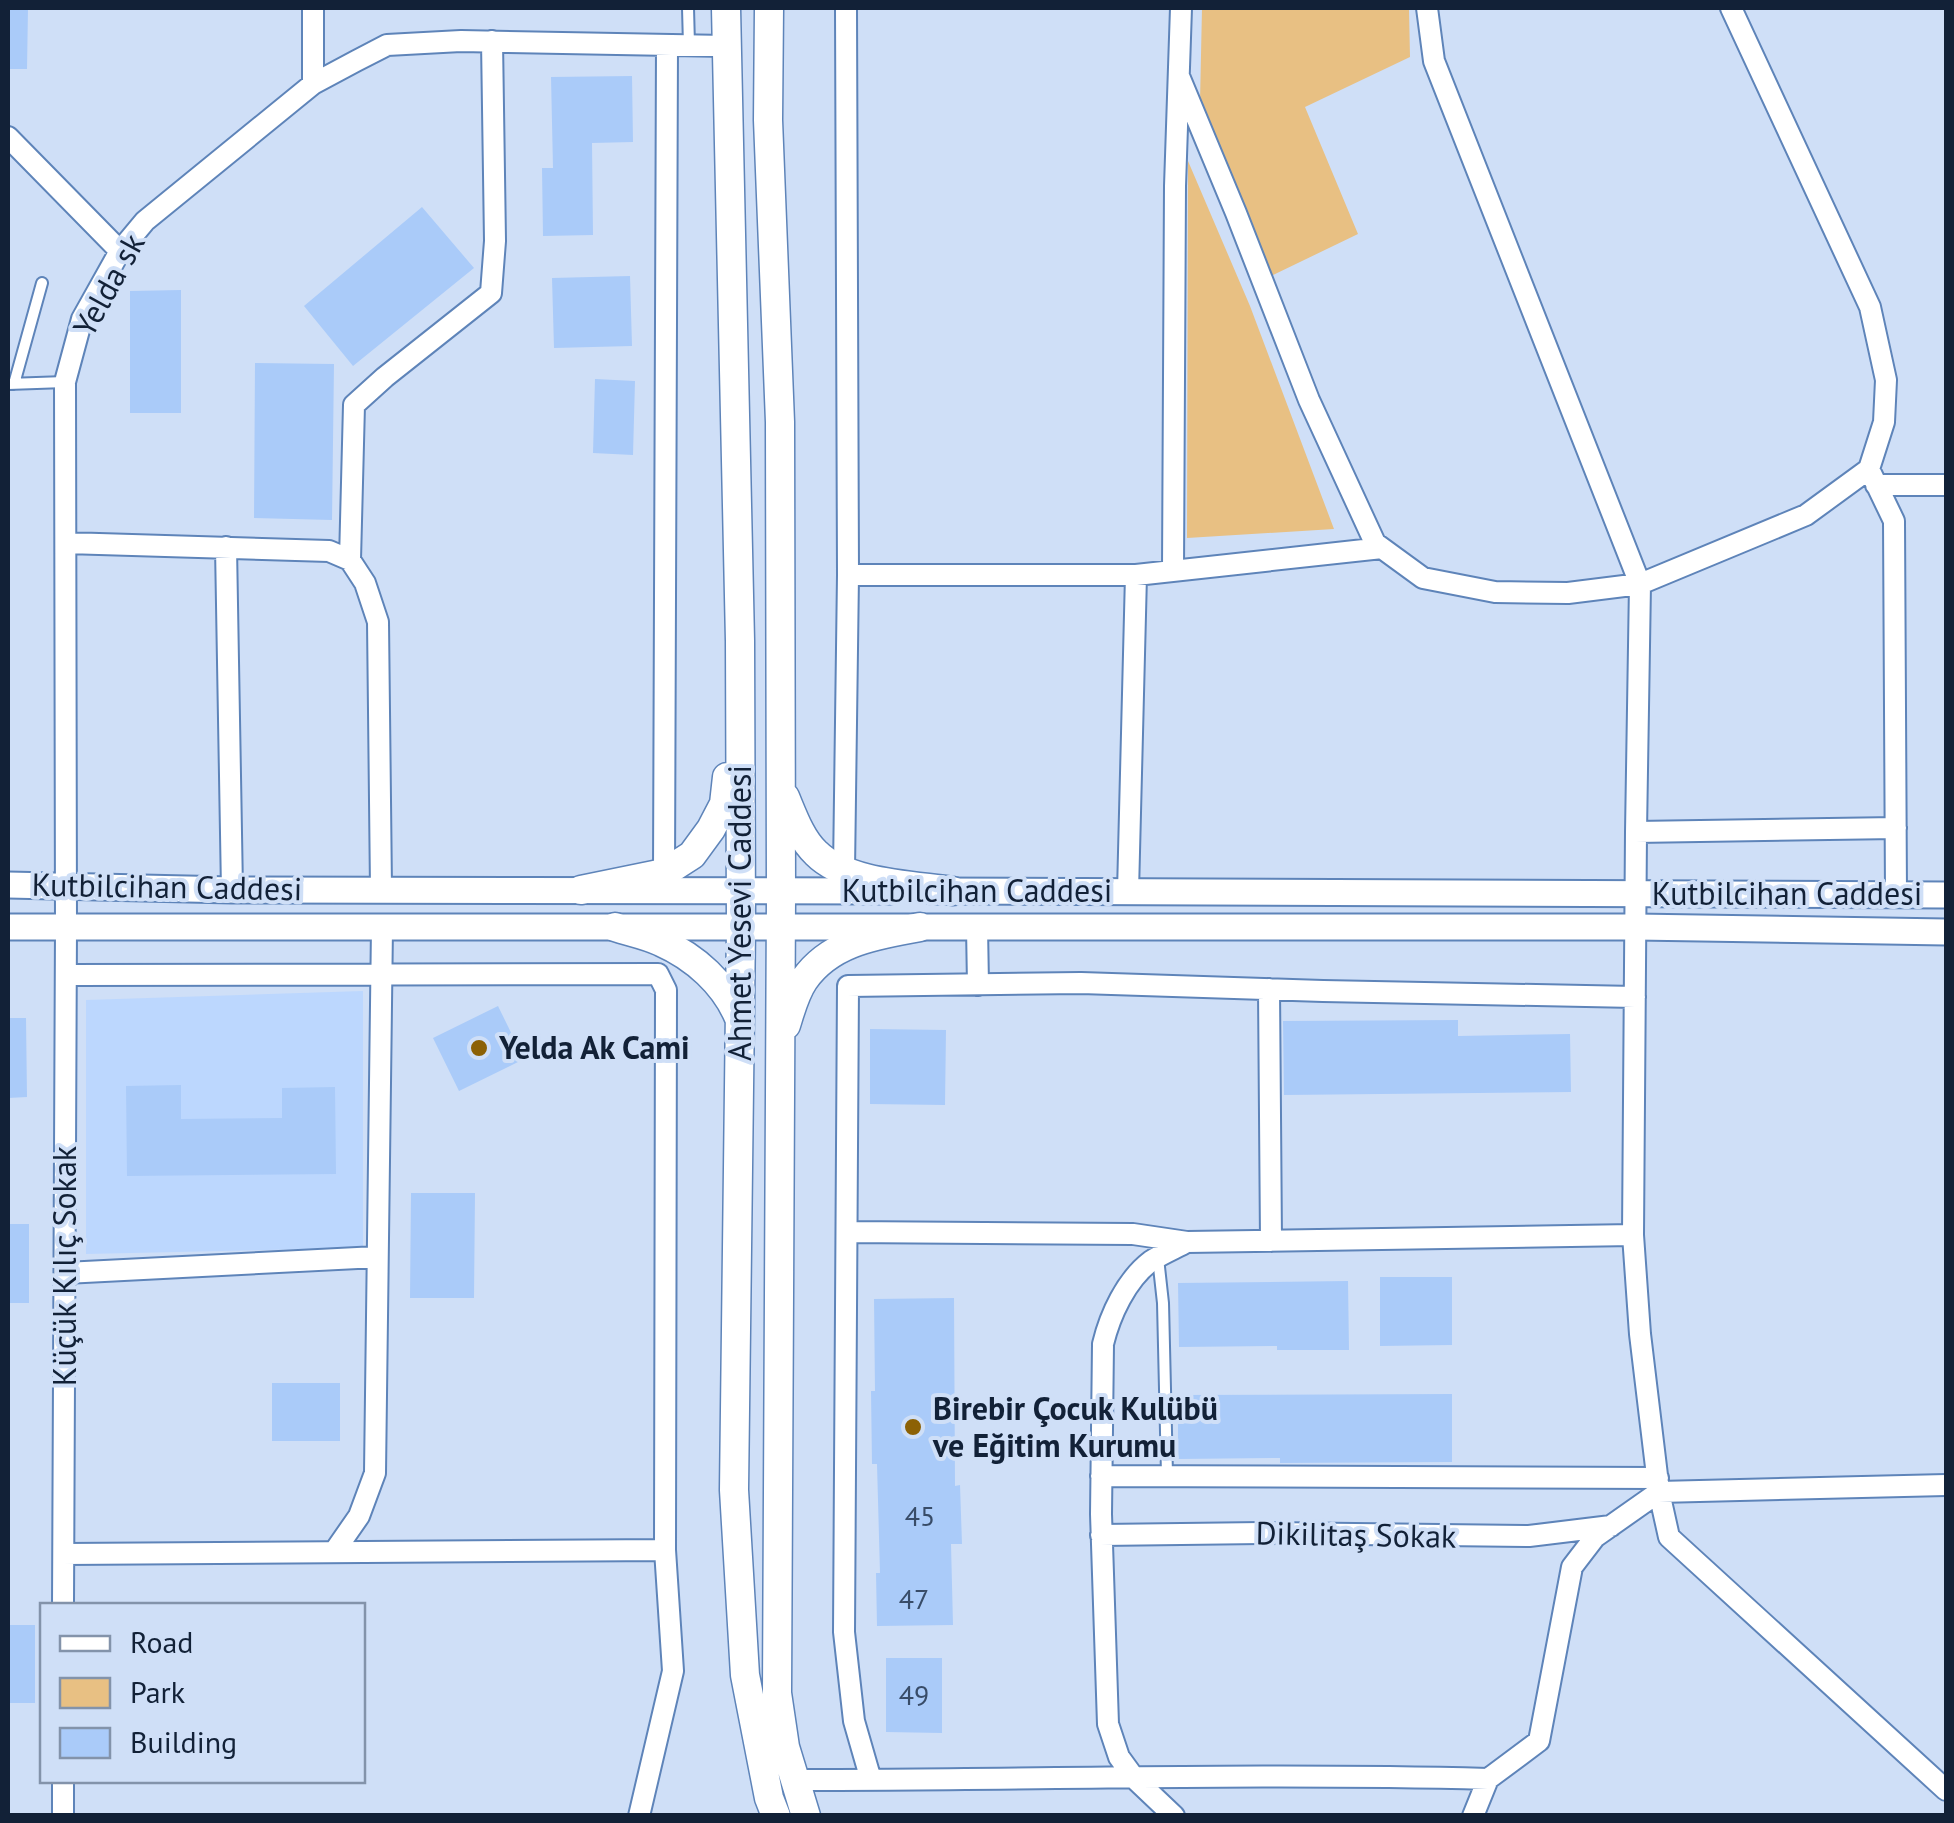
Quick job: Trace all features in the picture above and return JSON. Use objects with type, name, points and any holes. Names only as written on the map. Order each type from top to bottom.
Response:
[{"type":"main road","name":"Ahmet Yesevi Caddesi","points":[[726,8],[742,928],[734,1490],[745,1675],[765,1781],[776,1816]]},
{"type":"main road","name":"Ahmet Yesevi Caddesi","points":[[769,8],[768,120],[780,422],[782,891],[777,1693],[785,1747],[806,1816]]},
{"type":"main road","points":[[580,890],[664,872],[692,855],[712,830],[724,804],[740,641]]},
{"type":"main road","points":[[781,788],[816,854],[866,878],[953,891]]},
{"type":"main road","points":[[615,928],[661,942],[686,957],[714,979],[731,1000],[741,1024]]},
{"type":"main road","points":[[780,1045],[795,997],[820,963],[862,938],[920,928]]},
{"type":"street","points":[[313,8],[313,84]]},
{"type":"street","points":[[844,870],[848,575],[846,8]]},
{"type":"street","points":[[1173,570],[1175,205],[1182,8]]},
{"type":"street","points":[[1427,8],[1434,61],[1640,584],[1633,1235],[1640,1334],[1658,1485],[1669,1537],[1946,1790]]},
{"type":"street","points":[[1730,8],[1870,308],[1886,380],[1884,422],[1872,477],[1894,521],[1896,894]]},
{"type":"street","points":[[381,889],[378,622],[365,584],[350,560],[354,405],[491,293],[495,241],[492,41]]},
{"type":"street","name":"Yelda sk","points":[[66,927],[65,382],[82,319],[120,252],[145,221],[313,84],[387,45],[492,41],[726,46]]},
{"type":"street","points":[[664,872],[678,45]]},
{"type":"street","points":[[1179,76],[1309,400],[1375,543],[1423,578],[1495,592],[1568,593],[1640,584],[1806,515],[1872,477],[1946,486]]},
{"type":"street","points":[[8,137],[120,252]]},
{"type":"street","points":[[66,543],[329,551],[350,560]]},
{"type":"street","points":[[226,548],[232,890]]},
{"type":"street","points":[[848,575],[1136,575],[1382,548]]},
{"type":"street","points":[[1128,892],[1136,575]]},
{"type":"street","points":[[1636,832],[1896,828]]},
{"type":"street","name":"Kutbilcihan Caddesi","points":[[8,885],[232,890],[1946,895]]},
{"type":"street","name":"Kutbilcihan Caddesi","points":[[8,926],[1636,928],[1946,932]]},
{"type":"street","name":"Küçük Kılıç Sokak","points":[[64,1603],[66,927]]},
{"type":"street","points":[[334,1552],[360,1516],[374,1473],[382,927]]},
{"type":"street","points":[[977,928],[978,985]]},
{"type":"street","points":[[66,975],[658,974],[666,990],[665,1550],[673,1671],[639,1816]]},
{"type":"street","points":[[871,1780],[854,1720],[844,1632],[848,986],[1081,984],[1635,997]]},
{"type":"street","points":[[1269,989],[1271,1241]]},
{"type":"street","points":[[848,1232],[1133,1234],[1187,1242],[1633,1235]]},
{"type":"street","points":[[1174,1816],[1119,1757],[1108,1724],[1101,1535],[1102,1344],[1126,1288],[1150,1262],[1187,1242]]},
{"type":"street","points":[[65,1273],[376,1258]]},
{"type":"street","points":[[1101,1476],[1658,1485],[1946,1485]]},
{"type":"street","points":[[1474,1816],[1488,1779],[1539,1741],[1572,1567],[1595,1537],[1658,1485]]},
{"type":"street","name":"Dikilitaş Sokak","points":[[1101,1535],[1529,1536],[1611,1526]]},
{"type":"street","points":[[64,1554],[665,1550]]},
{"type":"street","points":[[794,1780],[1326,1775],[1488,1779]]},
{"type":"street","points":[[62,1816],[63,1783]]},
{"type":"lane","points":[[678,45],[688,8]]},
{"type":"lane","points":[[42,283],[11,384],[65,382]]},
{"type":"lane","points":[[1158,1258],[1164,1303],[1168,1476]]},
{"type":"shaded area","points":[[363,991],[363,1248],[86,1254],[86,1000]]},
{"type":"green space","points":[[1202,8],[1409,8],[1410,57],[1305,107],[1358,234],[1271,276],[1200,102]]},
{"type":"green space","points":[[1188,161],[1250,306],[1334,529],[1187,538]]},
{"type":"building","points":[[8,8],[28,8],[27,69],[8,69]]},
{"type":"building","points":[[632,76],[633,142],[592,143],[593,235],[543,236],[542,168],[553,168],[551,77]]},
{"type":"building","points":[[422,207],[474,268],[353,366],[304,306]]},
{"type":"building","points":[[630,276],[632,346],[554,348],[552,278]]},
{"type":"building","points":[[181,290],[181,413],[130,413],[130,291]]},
{"type":"building","points":[[255,363],[334,364],[332,520],[254,518]]},
{"type":"building","points":[[595,379],[635,381],[633,455],[593,453]]},
{"type":"building","name":"Yelda Ak Cami","points":[[498,1006],[524,1059],[459,1091],[433,1038]]},
{"type":"building","points":[[8,1018],[26,1018],[27,1097],[8,1098]]},
{"type":"building","points":[[1458,1020],[1458,1036],[1570,1034],[1571,1092],[1284,1095],[1283,1021]]},
{"type":"building","points":[[870,1029],[946,1030],[945,1105],[870,1104]]},
{"type":"building","points":[[181,1085],[181,1119],[282,1118],[282,1088],[335,1087],[336,1174],[127,1176],[126,1086]]},
{"type":"building","points":[[411,1193],[475,1193],[474,1298],[410,1298]]},
{"type":"building","points":[[8,1224],[29,1224],[29,1303],[8,1303]]},
{"type":"building","points":[[1380,1277],[1452,1277],[1452,1345],[1380,1346]]},
{"type":"building","points":[[1348,1281],[1349,1350],[1179,1347],[1178,1283]]},
{"type":"building","points":[[954,1298],[955,1486],[960,1485],[962,1544],[951,1544],[953,1625],[877,1626],[876,1573],[880,1573],[871,1391],[875,1391],[874,1299]]},
{"type":"building","points":[[272,1383],[340,1383],[340,1441],[272,1441]]},
{"type":"building","points":[[1452,1394],[1452,1462],[1178,1459],[1178,1395]]},
{"type":"building","points":[[8,1625],[35,1625],[35,1703],[8,1703]]},
{"type":"building","points":[[886,1658],[942,1658],[942,1733],[886,1732]]},
{"type":"place","name":"Yelda Ak Cami","points":[[479,1048]]},
{"type":"place","name":"Birebir Çocuk Kulübü ve Eğitim Kurumu","points":[[913,1427]]}]
